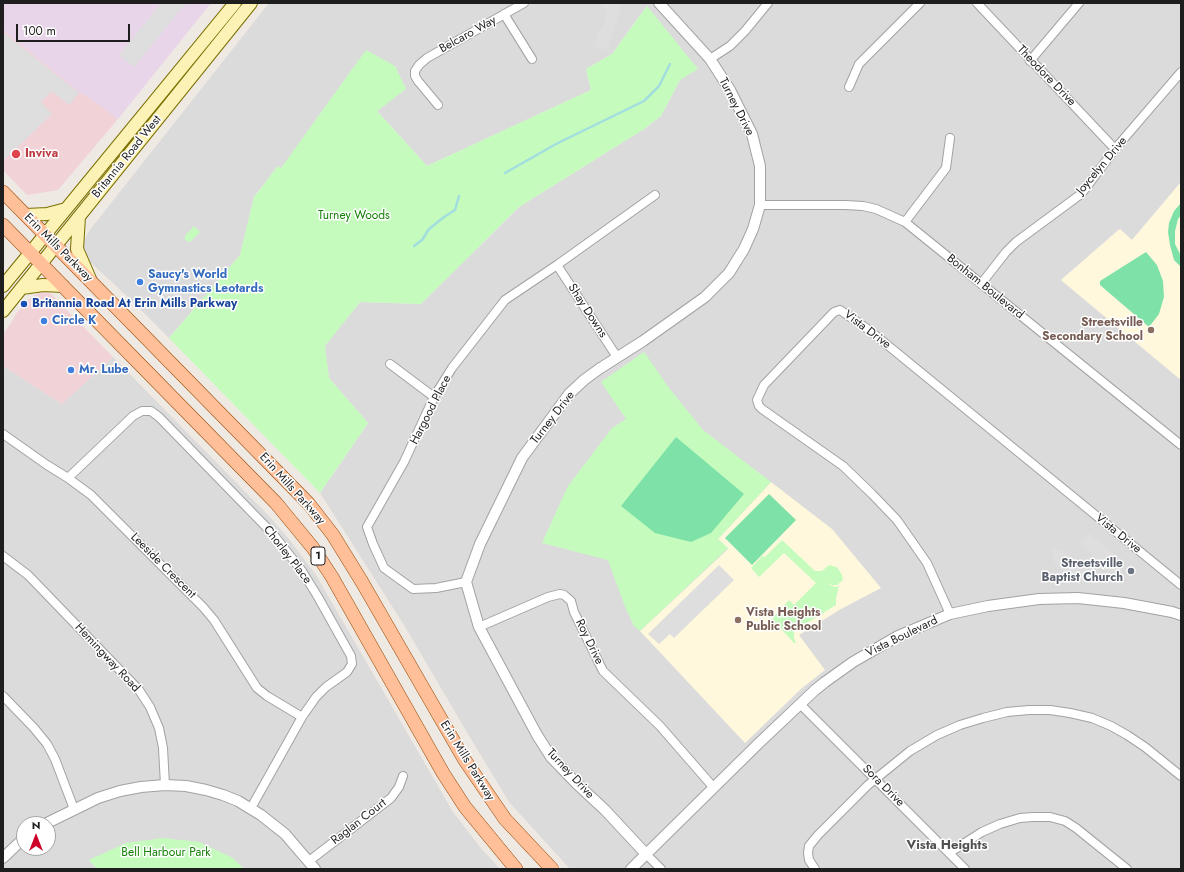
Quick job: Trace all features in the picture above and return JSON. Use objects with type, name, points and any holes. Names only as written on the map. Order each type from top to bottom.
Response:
[{"type":"main road","name":"Britannia Road West","points":[[3,286],[235,3]]},
{"type":"main road","name":"Britannia Road West","points":[[3,311],[251,3]]},
{"type":"main road","name":"Erin Mills Parkway","points":[[3,192],[309,504],[333,536],[362,582],[464,759],[505,819],[552,869]]},
{"type":"main road","points":[[26,216],[47,214],[66,208]]},
{"type":"main road","points":[[79,217],[77,250],[92,282]]},
{"type":"main road","name":"Erin Mills Parkway","points":[[3,225],[276,503],[313,548],[332,576],[443,773],[465,807],[516,869]]},
{"type":"main road","points":[[22,288],[43,285],[63,286]]},
{"type":"street","name":"Belcaro Way","points":[[438,105],[415,76],[415,71],[418,64],[426,58],[524,3]]},
{"type":"street","name":"Turney Drive","points":[[659,3],[710,59],[730,90],[752,134],[760,166],[760,205],[753,229],[744,249],[729,274],[705,297],[643,341],[584,380],[569,394],[522,458],[480,544],[466,582],[479,627],[537,735],[551,757],[605,810],[661,869]]},
{"type":"street","points":[[710,59],[730,46],[745,31],[768,3]]},
{"type":"street","points":[[849,87],[859,64],[920,3]]},
{"type":"street","name":"Theodore Drive","points":[[977,3],[1030,61],[1116,149]]},
{"type":"street","points":[[1030,61],[1079,3]]},
{"type":"street","points":[[504,14],[532,59]]},
{"type":"street","name":"Joycelyn Drive","points":[[982,284],[1006,252],[1016,242],[1081,194],[1116,149],[1181,72]]},
{"type":"street","points":[[905,222],[946,168],[950,138]]},
{"type":"street","name":"Hargood Place","points":[[466,582],[436,588],[413,589],[384,568],[372,544],[367,527],[404,462],[434,397],[452,368],[505,300],[655,195]]},
{"type":"street","name":"Bonham Boulevard","points":[[760,205],[863,206],[876,209],[905,222],[1181,445]]},
{"type":"street","name":"Shay Downs","points":[[557,265],[617,357]]},
{"type":"street","name":"Vista Drive","points":[[950,614],[927,563],[897,520],[843,466],[759,406],[757,400],[764,385],[834,312],[840,310],[869,330],[1181,585]]},
{"type":"street","points":[[390,364],[434,397]]},
{"type":"street","name":"Chorley Place","points":[[68,478],[133,416],[142,411],[151,411],[268,529],[287,552],[302,571],[351,656],[352,664],[347,672],[326,687],[316,697],[302,717],[251,808]]},
{"type":"street","name":"Leeside Crescent","points":[[3,434],[91,494],[203,607],[214,620],[257,688],[267,696],[302,717]]},
{"type":"street","name":"Hemingway Road","points":[[3,556],[28,575],[139,690],[150,707],[159,728],[164,748],[165,785]]},
{"type":"street","name":"Roy Drive","points":[[479,627],[548,597],[560,594],[564,595],[571,601],[574,612],[603,671],[660,726],[714,788]]},
{"type":"street","name":"Vista Boulevard","points":[[631,869],[759,743],[825,682],[875,648],[898,636],[950,614],[988,606],[1039,599],[1078,598],[1124,603],[1181,615]]},
{"type":"street","points":[[3,696],[34,728],[47,744],[55,759],[74,809]]},
{"type":"street","name":"Sora Drive","points":[[800,704],[965,869]]},
{"type":"street","points":[[815,869],[808,852],[813,841],[868,785],[910,752],[937,735],[960,725],[983,718],[1007,712],[1050,710],[1092,718],[1127,735],[1145,747],[1181,776]]},
{"type":"street","name":"Raglan Court","points":[[312,865],[390,798],[399,787],[403,776]]},
{"type":"street","points":[[56,818],[98,798],[120,791],[165,785],[186,786],[223,795],[251,808],[274,824],[285,834],[312,865]]},
{"type":"street","points":[[949,853],[982,832],[1000,824],[1033,816],[1050,817],[1065,821],[1076,828],[1127,869]]},
{"type":"street","points":[[3,858],[16,846]]},
{"type":"shaded area","points":[[3,3],[211,3],[118,119],[84,94],[83,95],[3,30]]},
{"type":"shaded area","points":[[161,3],[186,3],[134,67],[119,55]]},
{"type":"shaded area","points":[[269,3],[1181,3],[1181,182],[1132,240],[1119,229],[1061,280],[1181,380],[1181,869],[570,869],[509,802],[404,625],[320,493],[368,423],[329,378],[324,346],[360,302],[421,304],[519,207],[644,129],[661,116],[680,80],[647,6],[612,54],[586,69],[591,90],[427,166],[377,111],[405,88],[395,66],[281,168],[278,166],[254,197],[240,255],[169,338],[90,262],[82,248],[83,242],[89,231]]},
{"type":"shaded area","points":[[599,3],[618,3],[617,4],[622,6],[607,50],[594,46],[598,33],[602,29],[607,12]]},
{"type":"shaded area","points":[[3,30],[83,94],[84,93],[118,119],[58,190],[27,195],[3,170]]},
{"type":"shaded area","points":[[3,32],[79,93],[69,105],[52,91],[41,102],[52,114],[3,161]]},
{"type":"shaded area","name":"Streetsville Secondary School","points":[[1181,182],[1181,380],[1061,280],[1120,229],[1132,240]]},
{"type":"shaded area","points":[[38,293],[50,293],[113,357],[62,404],[3,366],[3,334],[16,314],[28,300]]},
{"type":"shaded area","points":[[113,357],[268,515],[289,539],[316,575],[453,812],[480,847],[500,869],[3,869],[3,366],[62,404]]},
{"type":"shaded area","name":"Vista Heights Public School","points":[[771,482],[832,529],[881,588],[841,609],[799,635],[825,670],[802,688],[745,743],[640,631],[728,549],[718,539]]},
{"type":"shaded area","points":[[1089,533],[1125,565],[1117,575],[1080,544]]},
{"type":"shaded area","points":[[1051,548],[1062,550],[1098,576],[1083,582],[1055,564]]},
{"type":"shaded area","points":[[719,565],[734,580],[674,638],[670,634],[659,644],[648,634]]},
{"type":"green space","name":"Turney Woods","points":[[647,6],[698,69],[680,80],[661,116],[644,129],[519,207],[421,304],[360,302],[325,346],[329,378],[368,423],[320,493],[169,338],[240,255],[254,197],[278,166],[281,168],[366,50],[395,66],[406,89],[377,111],[427,166],[591,90],[586,69],[612,54]]},
{"type":"green space","points":[[1181,203],[1181,215],[1178,219],[1175,231],[1175,244],[1181,256],[1181,267],[1174,260],[1168,232],[1169,223],[1174,211]]},
{"type":"green space","points":[[194,226],[200,232],[190,242],[185,240],[185,236]]},
{"type":"green space","points":[[1146,252],[1157,265],[1163,281],[1164,297],[1159,314],[1149,327],[1100,285],[1100,281]]},
{"type":"green space","points":[[644,352],[669,388],[703,430],[771,482],[718,539],[728,548],[640,631],[634,626],[626,609],[608,560],[542,543],[568,486],[612,428],[626,419],[601,382]]},
{"type":"green space","points":[[676,437],[744,494],[711,533],[691,542],[655,533],[621,506]]},
{"type":"green space","points":[[769,494],[796,520],[752,565],[725,538]]},
{"type":"green space","points":[[782,540],[815,571],[822,571],[829,565],[837,567],[843,580],[837,585],[832,585],[829,583],[830,585],[836,587],[839,586],[836,605],[794,631],[796,643],[794,643],[772,619],[789,600],[794,605],[816,583],[784,553],[759,577],[751,568],[762,556],[765,557]]},
{"type":"green space","name":"Bell Harbour Park","points":[[163,838],[199,842],[233,858],[244,869],[97,869],[89,860],[126,843]]},
{"type":"waterway","points":[[505,173],[556,144],[644,101],[659,86],[670,64]]},
{"type":"waterway","points":[[414,246],[422,240],[429,229],[455,210],[459,196]]},
{"type":"place","name":"Inviva","points":[[16,154]]},
{"type":"place","name":"Saucy's World Gymnastics Leotards","points":[[140,282]]},
{"type":"place","name":"Britannia Road At Erin Mills Parkway","points":[[24,304]]},
{"type":"place","name":"Circle K","points":[[44,321]]},
{"type":"place","name":"Streetsville Secondary School","points":[[1151,330]]},
{"type":"place","name":"Mr. Lube","points":[[71,370]]},
{"type":"place","name":"Streetsville Baptist Church","points":[[1131,571]]},
{"type":"place","name":"Vista Heights Public School","points":[[738,620]]},
{"type":"district","name":"Vista Heights","points":[[947,846]]}]
